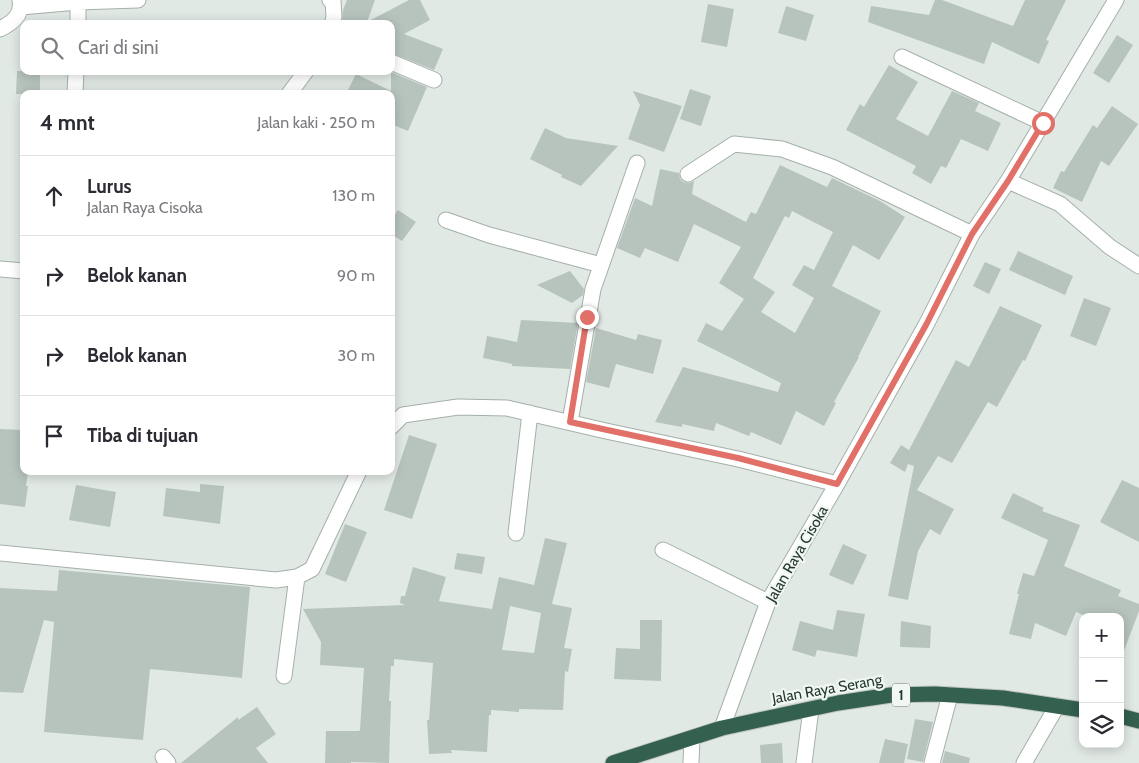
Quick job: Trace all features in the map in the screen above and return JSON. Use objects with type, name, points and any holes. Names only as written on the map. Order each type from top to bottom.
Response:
[{"type":"highway","name":"Jalan Raya Serang","points":[[614,763],[722,728],[811,709],[891,695],[950,695],[1003,698],[1079,709]]},
{"type":"highway","points":[[1124,717],[1139,721]]},
{"type":"street","points":[[0,29],[14,22],[21,3],[138,0]]},
{"type":"street","points":[[330,0],[333,1],[333,20]]},
{"type":"street","points":[[78,2],[78,20]]},
{"type":"street","name":"Jalan Raya Cisoka","points":[[722,728],[768,602],[926,325],[972,234],[1008,181],[1043,123],[1109,3]]},
{"type":"street","points":[[902,57],[1043,123]]},
{"type":"street","points":[[395,64],[434,80]]},
{"type":"street","points":[[75,90],[76,75]]},
{"type":"street","points":[[292,90],[303,75]]},
{"type":"street","points":[[688,174],[734,144],[782,149],[832,167],[972,234]]},
{"type":"street","points":[[570,422],[589,306],[636,163]]},
{"type":"street","points":[[1008,181],[1060,204],[1110,247],[1139,266]]},
{"type":"street","points":[[446,220],[489,235],[601,265]]},
{"type":"street","points":[[0,269],[20,271]]},
{"type":"street","points":[[395,423],[403,414],[458,407],[507,408],[738,458],[837,484]]},
{"type":"street","points":[[516,533],[530,413]]},
{"type":"street","points":[[0,553],[276,580],[297,577],[312,570],[357,475]]},
{"type":"street","points":[[662,550],[768,602]]},
{"type":"street","points":[[284,676],[297,577]]},
{"type":"street","points":[[932,763],[950,695]]},
{"type":"street","points":[[1024,763],[1057,706]]},
{"type":"street","points":[[804,763],[811,709]]},
{"type":"street","points":[[691,763],[692,738]]},
{"type":"building","points":[[347,0],[375,0],[368,20],[342,20],[343,10]]},
{"type":"building","points":[[409,0],[420,0],[430,20],[404,34],[443,49],[434,70],[395,55],[395,20],[371,20]]},
{"type":"building","points":[[935,0],[942,0],[1013,26],[1025,0],[1066,0],[1046,40],[1049,41],[1039,64],[992,42],[984,64],[868,22],[871,6],[929,15]]},
{"type":"building","points":[[708,4],[734,9],[727,47],[701,42]]},
{"type":"building","points":[[786,6],[814,15],[806,41],[778,33]]},
{"type":"building","points":[[1117,35],[1133,45],[1109,83],[1093,73]]},
{"type":"building","points":[[889,65],[918,82],[896,119],[928,136],[952,91],[979,103],[975,111],[1001,123],[988,151],[961,139],[946,168],[941,166],[931,184],[912,173],[916,166],[846,130],[860,104],[864,107]]},
{"type":"building","points":[[17,71],[20,71],[20,75],[40,75],[40,90],[20,90],[20,94],[16,94]]},
{"type":"building","points":[[395,74],[427,87],[408,131],[395,126],[395,90],[391,90],[391,75]]},
{"type":"building","points":[[356,75],[389,90],[348,90]]},
{"type":"building","points":[[690,89],[711,96],[701,126],[680,119]]},
{"type":"building","points":[[633,91],[682,106],[664,152],[628,139],[640,105]]},
{"type":"building","points":[[1112,106],[1138,124],[1109,166],[1101,161],[1082,202],[1053,188],[1061,171],[1064,172],[1093,125],[1097,128]]},
{"type":"building","points":[[545,128],[566,138],[618,146],[581,186],[530,159]]},
{"type":"building","points":[[780,165],[827,187],[832,178],[880,201],[905,217],[879,260],[853,245],[832,286],[881,311],[859,357],[834,402],[836,403],[824,426],[796,411],[781,445],[751,432],[749,436],[716,423],[714,431],[682,424],[682,427],[655,422],[683,367],[778,392],[781,383],[697,341],[706,323],[722,331],[744,299],[719,283],[741,247],[694,224],[678,262],[645,248],[640,258],[617,248],[635,198],[652,206],[660,169],[679,173],[680,179],[683,182],[689,183],[694,181],[692,194],[746,222],[751,212],[756,214]],"holes":[[[792,211],[833,232],[814,270],[804,265],[792,285],[814,298],[795,333],[761,312],[775,292],[753,278],[785,216],[789,218]]]},
{"type":"building","points":[[398,210],[416,222],[402,241],[395,237],[395,214]]},
{"type":"building","points":[[1018,251],[1073,276],[1065,295],[1009,270]]},
{"type":"building","points":[[985,262],[1001,269],[989,294],[973,286]]},
{"type":"building","points":[[570,271],[584,289],[583,295],[572,303],[537,285]]},
{"type":"building","points":[[1084,298],[1111,308],[1096,346],[1070,336]]},
{"type":"building","points":[[1000,306],[1042,325],[1025,361],[1023,360],[997,407],[988,402],[952,463],[938,456],[917,490],[954,509],[940,535],[930,529],[918,551],[908,600],[888,596],[914,466],[908,464],[905,472],[890,463],[901,445],[909,450],[956,360],[969,367]]},
{"type":"building","points":[[521,320],[578,323],[570,369],[512,366],[512,364],[483,358],[487,336],[517,342]]},
{"type":"building","points":[[596,328],[636,340],[638,334],[662,340],[653,374],[616,364],[609,388],[586,382]]},
{"type":"building","points":[[0,429],[20,430],[20,475],[27,475],[25,507],[0,504]]},
{"type":"building","points":[[409,435],[437,444],[412,519],[384,510]]},
{"type":"building","points":[[1122,480],[1139,488],[1139,542],[1100,522]]},
{"type":"building","points":[[200,484],[224,486],[220,524],[163,516],[166,488],[200,492]]},
{"type":"building","points":[[76,485],[116,492],[110,527],[69,520]]},
{"type":"building","points":[[1013,493],[1044,508],[1042,511],[1080,525],[1064,566],[1121,590],[1118,596],[1139,604],[1139,611],[1124,651],[1124,613],[1076,612],[1066,636],[1035,623],[1031,639],[1009,634],[1023,573],[1034,576],[1048,540],[1001,518]]},
{"type":"building","points":[[345,524],[367,532],[346,582],[325,574]]},
{"type":"building","points":[[545,538],[567,543],[552,604],[572,608],[564,648],[572,649],[568,672],[565,671],[563,710],[519,709],[519,712],[491,710],[491,715],[489,715],[487,752],[451,750],[452,753],[429,754],[427,720],[429,720],[433,663],[394,659],[394,666],[391,666],[389,701],[391,701],[389,763],[325,763],[326,731],[360,730],[364,668],[320,665],[321,642],[303,609],[405,605],[400,603],[401,596],[405,596],[413,567],[446,577],[439,601],[492,609],[499,577],[534,585]],"holes":[[[510,606],[541,613],[534,653],[502,650]]]},
{"type":"building","points":[[843,544],[867,555],[853,585],[829,575]]},
{"type":"building","points":[[457,553],[485,557],[482,574],[454,569]]},
{"type":"building","points":[[59,570],[250,587],[242,678],[150,669],[143,740],[44,732],[54,622],[44,620],[23,693],[0,692],[0,588],[57,591]]},
{"type":"building","points":[[837,610],[865,614],[857,657],[817,650],[815,657],[792,650],[800,621],[833,630]]},
{"type":"building","points":[[640,620],[662,620],[661,681],[614,679],[616,648],[640,649]]},
{"type":"building","points":[[901,621],[931,626],[930,648],[900,647]]},
{"type":"building","points":[[257,707],[276,734],[256,748],[268,763],[181,763],[238,717],[238,720]]},
{"type":"building","points":[[915,719],[933,722],[923,762],[907,759]]},
{"type":"building","points":[[885,739],[908,744],[904,763],[879,763]]},
{"type":"building","points":[[782,743],[783,763],[761,763],[760,745]]},
{"type":"building","points":[[945,751],[970,758],[969,763],[942,763]]},
{"type":"route","points":[[587,317],[570,422],[738,458],[837,484],[926,325],[972,234],[1008,181],[1043,123]]}]
